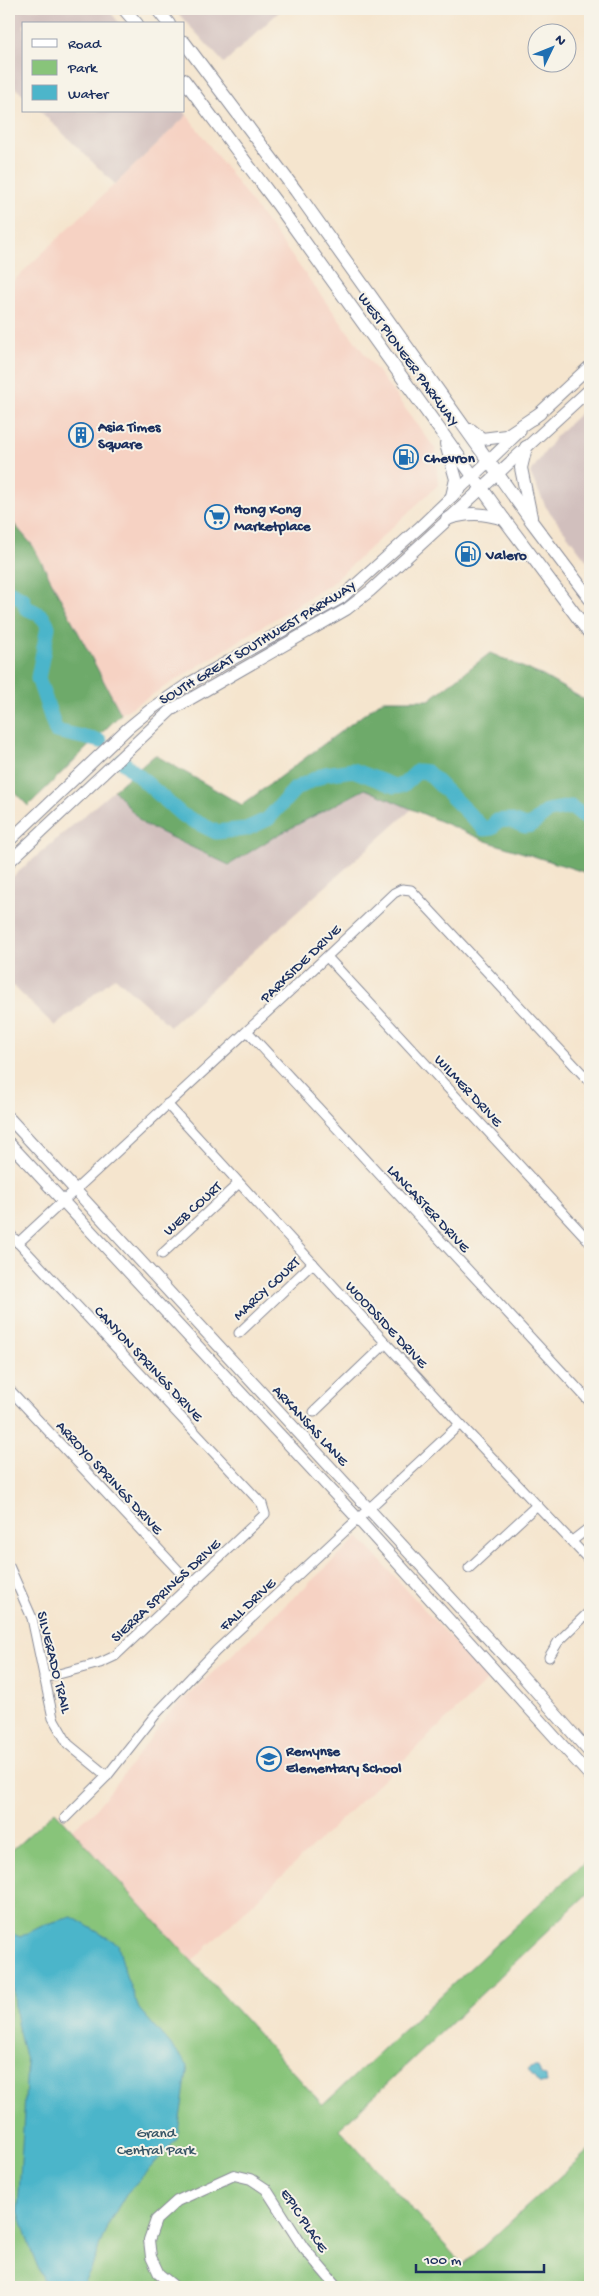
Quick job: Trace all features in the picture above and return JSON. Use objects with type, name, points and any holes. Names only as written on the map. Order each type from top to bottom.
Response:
[{"type":"main road","points":[[124,9],[134,22]]},
{"type":"main road","points":[[157,9],[167,22]]},
{"type":"main road","name":"WEST PIONEER PARKWAY","points":[[185,43],[296,191],[532,522],[590,599]]},
{"type":"main road","name":"WEST PIONEER PARKWAY","points":[[185,81],[278,205],[504,519],[590,634]]},
{"type":"main road","points":[[278,205],[296,191]]},
{"type":"main road","name":"SOUTH GREAT SOUTHWEST PARKWAY","points":[[9,840],[128,728],[150,710],[188,684],[341,598],[590,366]]},
{"type":"main road","name":"SOUTH GREAT SOUTHWEST PARKWAY","points":[[9,862],[171,710],[347,609],[370,591],[481,486],[590,389]]},
{"type":"main road","points":[[460,421],[482,439],[497,438],[506,436],[540,412]]},
{"type":"main road","points":[[441,430],[456,479],[452,496]]},
{"type":"main road","points":[[526,447],[521,468],[532,522]]},
{"type":"main road","points":[[447,520],[463,513],[485,514],[504,519]]},
{"type":"main road","name":"ARKANSAS LANE","points":[[9,1118],[590,1753]]},
{"type":"main road","name":"ARKANSAS LANE","points":[[9,1143],[358,1519],[590,1776]]},
{"type":"street","name":"PARKSIDE DRIVE","points":[[18,1243],[166,1104],[248,1032],[394,893],[402,889],[411,890],[590,1082]]},
{"type":"street","name":"WILMER DRIVE","points":[[327,957],[590,1242]]},
{"type":"street","name":"LANCASTER DRIVE","points":[[248,1032],[590,1402]]},
{"type":"street","name":"WOODSIDE DRIVE","points":[[166,1104],[460,1424],[590,1561]]},
{"type":"street","name":"WEB COURT","points":[[162,1254],[240,1183]]},
{"type":"street","name":"CANYON SPRINGS DRIVE","points":[[9,1233],[262,1504],[265,1514]]},
{"type":"street","name":"MARCY COURT","points":[[239,1333],[313,1263]]},
{"type":"street","points":[[314,1412],[386,1343]]},
{"type":"street","name":"ARROYO SPRINGS DRIVE","points":[[9,1389],[191,1584]]},
{"type":"street","name":"FALL DRIVE","points":[[66,1818],[107,1776],[156,1714],[216,1652],[460,1424]]},
{"type":"street","points":[[469,1568],[537,1504]]},
{"type":"street","name":"SIERRA SPRINGS DRIVE","points":[[44,1678],[100,1663],[115,1656],[265,1514]]},
{"type":"street","points":[[572,1542],[590,1526]]},
{"type":"street","name":"SILVERADO TRAIL","points":[[9,1566],[32,1618],[53,1718],[68,1744],[107,1776]]},
{"type":"street","points":[[550,1657],[558,1642],[590,1611]]},
{"type":"street","name":"EPIC PLACE","points":[[175,2287],[159,2274],[151,2257],[149,2240],[156,2220],[177,2201],[234,2175],[251,2179],[266,2189],[303,2247],[337,2287]]},
{"type":"shaded area","points":[[9,9],[108,9],[118,22],[22,22],[22,94],[9,81]]},
{"type":"shaded area","points":[[174,9],[282,9],[224,63]]},
{"type":"shaded area","points":[[41,112],[185,112],[187,115],[115,184]]},
{"type":"shaded area","points":[[187,115],[436,450],[438,485],[331,584],[121,714],[33,546],[9,518],[9,285]]},
{"type":"shaded area","points":[[590,404],[590,565],[546,507],[530,473],[557,435]]},
{"type":"shaded area","points":[[365,789],[412,809],[170,1026],[115,977],[55,1026],[9,982],[9,880],[114,790],[143,824],[229,865],[274,837]]},
{"type":"shaded area","name":"Remynse Elementary School","points":[[359,1537],[488,1680],[192,1961],[71,1830],[92,1813],[170,1712]]},
{"type":"green space","points":[[9,518],[33,546],[121,714],[28,806],[9,786]]},
{"type":"green space","points":[[490,653],[543,676],[590,703],[590,874],[486,841],[365,789],[274,837],[229,865],[143,824],[114,790],[155,755],[242,805],[383,700],[429,700]]},
{"type":"green space","name":"Grand Central Park","points":[[55,1811],[323,2105],[590,1857],[590,1891],[339,2129],[463,2265],[590,2149],[590,2287],[9,2287],[9,1853]]},
{"type":"water","points":[[72,1917],[118,1944],[126,1976],[139,2009],[188,2065],[177,2139],[126,2194],[107,2226],[91,2269],[81,2287],[46,2287],[18,2210],[27,2065],[16,2019],[12,1970],[9,1967],[9,1932],[20,1937],[46,1924]]},
{"type":"water","points":[[538,2067],[541,2075],[546,2076],[547,2083],[540,2084],[528,2070]]},
{"type":"waterway","points":[[9,592],[23,599],[26,608],[37,613],[47,623],[48,627],[38,678],[56,731],[100,741]]},
{"type":"waterway","points":[[122,761],[182,815],[216,832],[246,829],[268,819],[295,789],[325,774],[353,770],[394,786],[403,785],[418,771],[427,772],[484,829],[492,828],[496,821],[509,820],[525,826],[531,825],[548,811],[571,807],[590,821]]},
{"type":"place","name":"Asia Times Square","points":[[81,435]]},
{"type":"place","name":"Chevron","points":[[406,457]]},
{"type":"place","name":"Hong Kong Marketplace","points":[[217,517]]},
{"type":"place","name":"Valero","points":[[468,554]]},
{"type":"place","name":"Remynse Elementary School","points":[[269,1759]]}]
